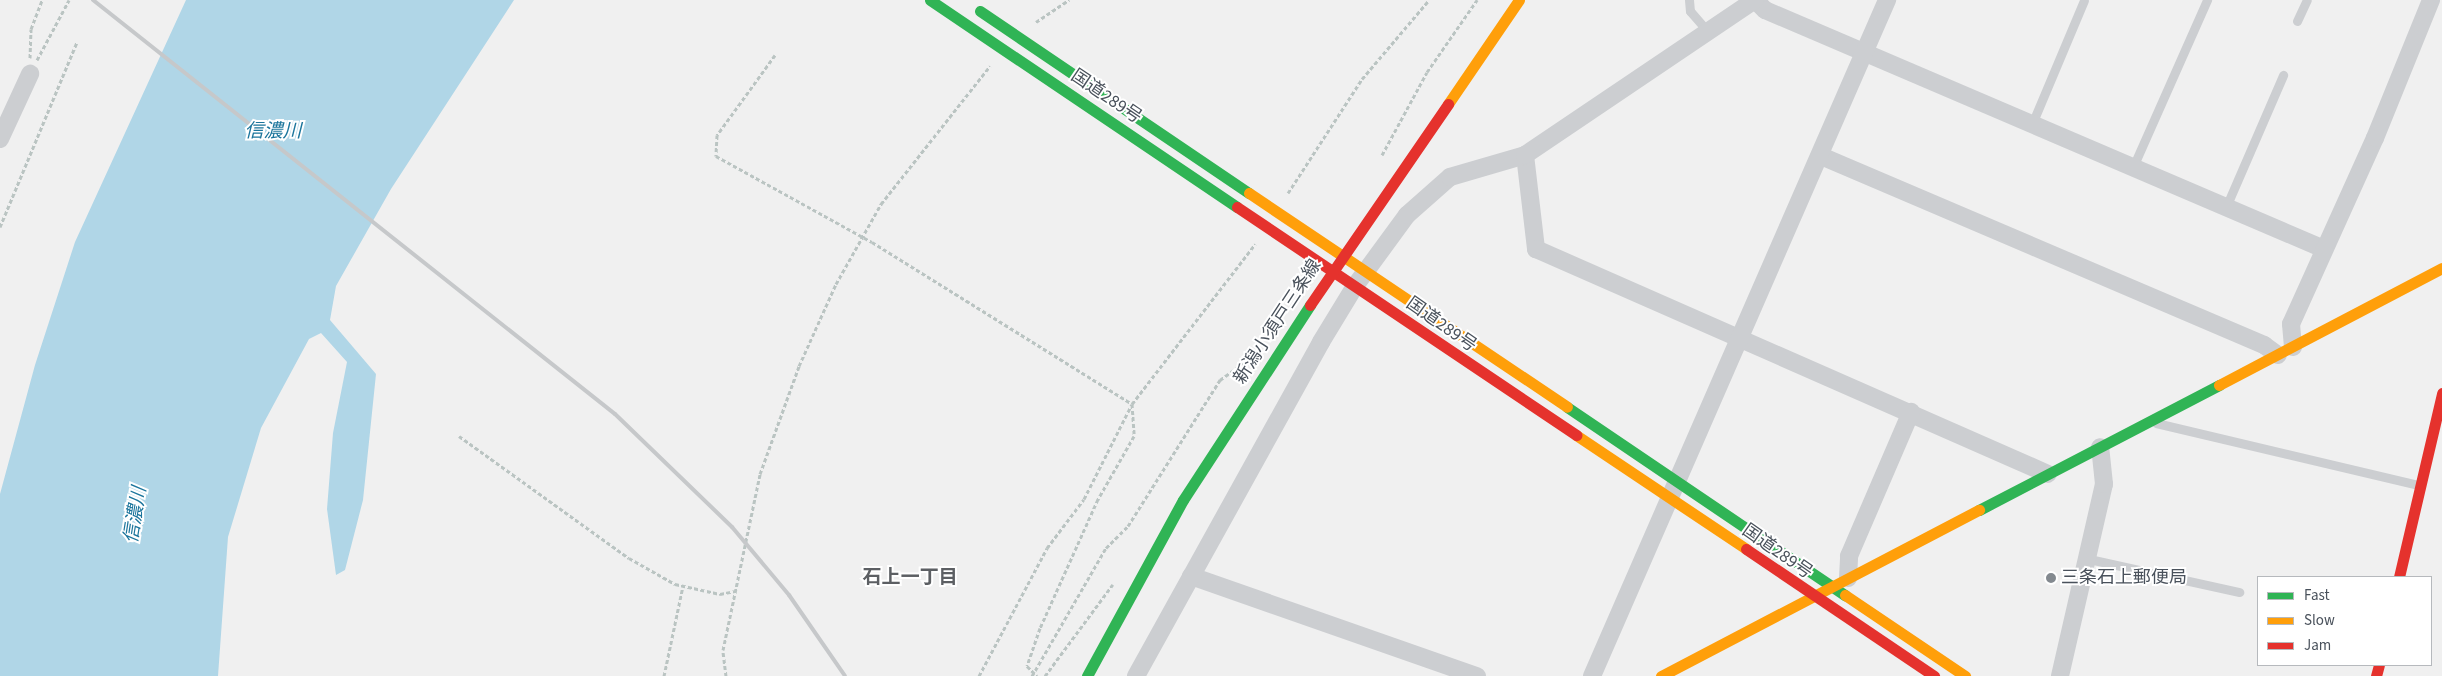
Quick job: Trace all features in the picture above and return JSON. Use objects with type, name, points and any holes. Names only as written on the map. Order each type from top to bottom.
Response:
[{"type":"main road","name":"国道289号","points":[[930,0],[1315,260],[1333,270],[1682,507],[1809,596],[1934,676]]},
{"type":"main road","name":"新潟小須戸三条線","points":[[1087,676],[1183,500],[1333,270],[1519,0]]},
{"type":"main road","name":"国道289号","points":[[973,6],[1366,269],[1830,586],[1966,676]]},
{"type":"main road","points":[[1661,676],[1809,596],[1848,578],[2442,268]]},
{"type":"main road","points":[[2399,576],[2442,393]]},
{"type":"street","points":[[1136,676],[1354,286],[1407,215],[1450,177],[1525,155],[1755,0],[1765,10],[2324,249]]},
{"type":"street","points":[[1592,676],[1822,156],[1887,0]]},
{"type":"street","points":[[1822,156],[2264,345],[2286,351],[2291,324],[2375,138],[2431,0]]},
{"type":"street","points":[[0,139],[30,74]]},
{"type":"street","points":[[1525,155],[1536,249],[1911,412],[2048,474]]},
{"type":"street","points":[[1848,578],[1849,556],[1911,412]]},
{"type":"street","points":[[2060,676],[2089,558],[2104,484],[2100,447]]},
{"type":"street","points":[[1191,576],[1477,676]]},
{"type":"lane","points":[[1689,0],[1690,11],[1708,32]]},
{"type":"lane","points":[[2032,124],[2084,0]]},
{"type":"lane","points":[[2133,167],[2208,0]]},
{"type":"lane","points":[[2298,21],[2306,0]]},
{"type":"lane","points":[[2226,207],[2283,74]]},
{"type":"lane","points":[[2150,421],[2421,485]]},
{"type":"lane","points":[[2089,558],[2239,592]]},
{"type":"path","points":[[30,74],[31,29],[42,0]]},
{"type":"path","points":[[30,74],[69,0]]},
{"type":"path","points":[[1031,26],[1068,0]]},
{"type":"path","points":[[1286,196],[1362,79],[1429,0]]},
{"type":"path","points":[[1382,155],[1427,72],[1477,0]]},
{"type":"path","points":[[0,227],[77,42]]},
{"type":"path","points":[[775,55],[717,136],[716,156],[861,237],[1132,404]]},
{"type":"path","points":[[726,676],[723,650],[763,465],[799,366],[861,237],[881,204],[993,64]]},
{"type":"path","points":[[979,676],[1047,548],[1084,499],[1132,404],[1238,272],[1259,238]]},
{"type":"path","points":[[1132,404],[1134,436],[1098,499],[1040,628],[1027,666],[1034,675],[1106,548],[1128,526],[1220,380],[1249,360]]},
{"type":"path","points":[[459,436],[629,558],[683,586],[720,594],[735,591]]},
{"type":"path","points":[[664,676],[683,586]]},
{"type":"water","name":"信濃川","points":[[186,0],[514,0],[391,189],[336,286],[330,320],[376,374],[363,500],[345,570],[336,575],[327,509],[333,433],[347,362],[321,333],[309,339],[261,428],[228,537],[218,676],[0,676],[0,494],[35,365],[75,242]]},
{"type":"railway","points":[[93,0],[615,414],[732,527],[789,595],[845,676]]},
{"type":"traffic: fast","points":[[930,0],[1237,207]]},
{"type":"traffic: fast","points":[[980,11],[1249,193]]},
{"type":"traffic: fast","points":[[1087,676],[1183,500],[1310,305]]},
{"type":"traffic: fast","points":[[1979,510],[2219,385]]},
{"type":"traffic: fast","points":[[1567,407],[1845,595]]},
{"type":"traffic: slow","points":[[1448,104],[1519,0]]},
{"type":"traffic: slow","points":[[1249,193],[1567,407]]},
{"type":"traffic: slow","points":[[2219,385],[2442,268]]},
{"type":"traffic: slow","points":[[1576,435],[1746,549]]},
{"type":"traffic: slow","points":[[1661,676],[1979,510]]},
{"type":"traffic: slow","points":[[1845,595],[1965,676]]},
{"type":"traffic: jam","points":[[1310,305],[1448,104]]},
{"type":"traffic: jam","points":[[1237,207],[1576,435]]},
{"type":"traffic: jam","points":[[2399,576],[2442,393]]},
{"type":"traffic: jam","points":[[1746,549],[1934,676]]},
{"type":"traffic: jam","points":[[2376,676],[2379,666]]},
{"type":"place","name":"三条石上郵便局","points":[[2051,578]]},
{"type":"district","name":"石上一丁目","points":[[910,578]]}]
